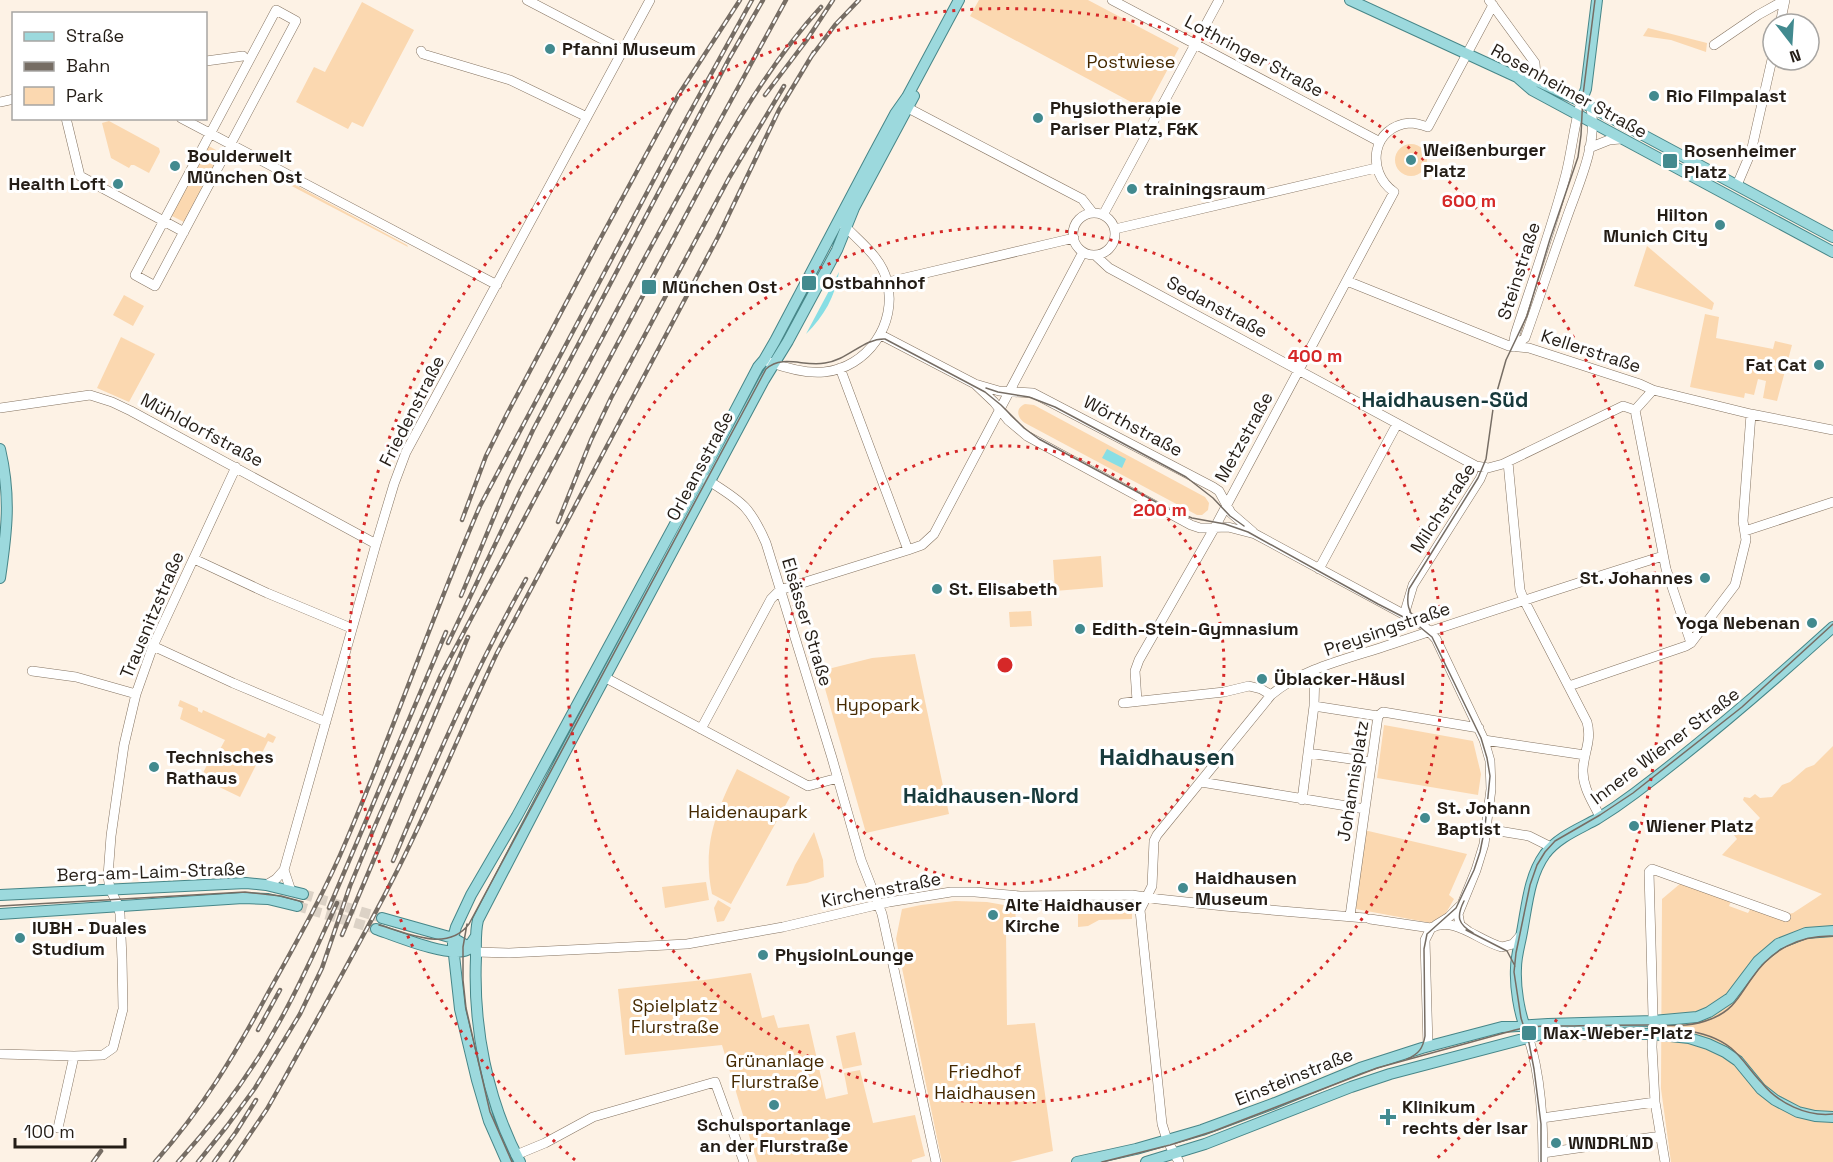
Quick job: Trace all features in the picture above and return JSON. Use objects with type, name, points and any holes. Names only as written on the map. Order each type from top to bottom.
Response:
[{"type":"main road","name":"Orleansstraße","points":[[905,106],[959,0]]},
{"type":"main road","name":"Orleansstraße","points":[[453,938],[471,895],[706,479],[843,224],[894,114],[905,106],[966,0]]},
{"type":"main road","name":"Rosenheimer Straße","points":[[1350,0],[1517,77],[1532,90],[1833,252]]},
{"type":"main road","points":[[1581,102],[1586,89],[1597,0]]},
{"type":"main road","points":[[1517,77],[1539,82],[1591,108]]},
{"type":"main road","points":[[1586,89],[1591,108]]},
{"type":"main road","name":"Rosenheimer Straße","points":[[1591,108],[1833,237]]},
{"type":"main road","points":[[0,449],[5,469],[8,523],[0,578]]},
{"type":"main road","name":"Orleansstraße","points":[[514,1160],[488,1079],[476,1007],[471,950],[477,925],[606,678],[706,479]]},
{"type":"main road","name":"Innere Wiener Straße","points":[[1516,964],[1533,878],[1551,847],[1634,794],[1773,682],[1833,627]]},
{"type":"main road","name":"Berg-am-Laim-Straße","points":[[0,896],[233,883],[266,885],[297,893]]},
{"type":"main road","name":"Berg-am-Laim-Straße","points":[[0,914],[243,898],[268,899],[297,906]]},
{"type":"main road","points":[[382,918],[453,938],[471,950]]},
{"type":"main road","points":[[376,929],[453,953],[471,950]]},
{"type":"main road","points":[[1526,1031],[1690,1018],[1709,1012],[1730,998],[1770,949],[1806,933],[1833,931]]},
{"type":"main road","points":[[453,938],[460,1009],[485,1111],[514,1160]]},
{"type":"main road","points":[[1516,964],[1526,1031]]},
{"type":"main road","name":"Einsteinstraße","points":[[1077,1162],[1216,1126],[1353,1071],[1428,1046],[1506,1026],[1526,1031]]},
{"type":"main road","points":[[1526,1031],[1652,1034],[1689,1038],[1708,1044],[1738,1061],[1761,1089],[1775,1100],[1798,1112],[1833,1117]]},
{"type":"main road","name":"Einsteinstraße","points":[[1146,1162],[1177,1158],[1351,1087],[1526,1031]]},
{"type":"street","points":[[527,0],[623,50]]},
{"type":"street","name":"Friedenstraße","points":[[284,870],[351,628],[406,453],[650,0]]},
{"type":"street","name":"Lothringer Straße","points":[[1112,0],[1380,142]]},
{"type":"street","points":[[1098,214],[1219,0]]},
{"type":"street","points":[[1714,45],[1785,0]]},
{"type":"street","points":[[1115,229],[1376,168],[1376,152],[1380,142],[1390,131],[1403,124],[1417,123],[1428,127],[1491,3],[1535,63],[1536,77],[1539,82]]},
{"type":"street","points":[[276,10],[296,21],[155,285],[135,275],[211,134],[276,10]]},
{"type":"street","points":[[421,51],[423,54],[510,80],[587,117]]},
{"type":"street","points":[[207,60],[243,56]]},
{"type":"street","points":[[1737,185],[1751,152],[1769,72]]},
{"type":"street","name":"Steinstraße","points":[[1513,346],[1557,205],[1581,102]]},
{"type":"street","points":[[905,106],[1082,199],[1098,214],[1108,218],[1115,229],[1111,247],[1095,255],[1083,252],[1074,238],[1076,224],[1086,214],[1098,214]]},
{"type":"street","name":"Steinstraße","points":[[1513,346],[1526,338],[1590,148],[1593,123],[1591,108]]},
{"type":"street","points":[[66,120],[80,176],[184,232]]},
{"type":"street","points":[[184,120],[497,285]]},
{"type":"street","points":[[1590,148],[1620,138]]},
{"type":"street","name":"Metzstraße","points":[[1137,701],[1135,671],[1139,660],[1226,506],[1394,192],[1381,179],[1376,168]]},
{"type":"street","points":[[769,362],[801,371],[825,372],[858,359],[868,352],[881,335],[888,312],[888,282],[871,253],[843,224]]},
{"type":"street","points":[[888,282],[1074,238]]},
{"type":"street","points":[[701,729],[771,599],[780,590],[922,545],[933,534],[1083,252]]},
{"type":"street","name":"Sedanstraße","points":[[1095,255],[1109,268],[1397,424],[1476,466],[1485,468]]},
{"type":"street","name":"Kellerstraße","points":[[1347,281],[1513,346],[1529,348],[1653,390],[1750,414],[1833,430]]},
{"type":"street","name":"Wörthstraße","points":[[881,335],[975,384],[996,390],[1033,393],[1047,399],[1213,487],[1219,491],[1231,513],[1255,534]]},
{"type":"street","points":[[840,368],[908,550]]},
{"type":"street","name":"Wörthstraße","points":[[975,384],[1000,408],[1008,420],[1027,436],[1191,525],[1200,528],[1215,526],[1238,529],[1255,534],[1404,615],[1430,632]]},
{"type":"street","points":[[1653,390],[1635,410],[1666,569],[1691,643]]},
{"type":"street","name":"Mühldorfstraße","points":[[0,408],[82,394],[98,396],[131,411],[376,544]]},
{"type":"street","name":"Milchstraße","points":[[1404,615],[1413,585],[1485,468],[1508,462],[1623,406],[1635,410]]},
{"type":"street","points":[[1569,686],[1669,653],[1691,643],[1735,585],[1746,540],[1743,521],[1750,414]]},
{"type":"street","points":[[1319,569],[1397,424]]},
{"type":"street","points":[[1508,462],[1520,590],[1589,730],[1583,780],[1600,817]]},
{"type":"street","name":"Trausnitzstraße","points":[[110,889],[108,876],[111,836],[124,745],[136,694],[153,646],[236,467]]},
{"type":"street","name":"Elsässer Straße","points":[[706,479],[737,499],[751,513],[766,543],[861,860],[884,922],[936,1162]]},
{"type":"street","points":[[1745,531],[1833,502]]},
{"type":"street","name":"Preysingstraße","points":[[1177,1158],[1167,1140],[1162,1124],[1140,910],[1152,886],[1156,838],[1270,695],[1288,681],[1315,670],[1663,556]]},
{"type":"street","points":[[194,559],[351,628]]},
{"type":"street","points":[[1430,632],[1436,639],[1479,728],[1490,757],[1492,776],[1487,829],[1480,860],[1458,911],[1461,926],[1468,931]]},
{"type":"street","points":[[153,646],[326,722]]},
{"type":"street","points":[[1302,800],[1314,706],[1315,670]]},
{"type":"street","points":[[32,671],[76,677],[136,694]]},
{"type":"street","points":[[606,678],[808,786],[838,778]]},
{"type":"street","points":[[1123,703],[1224,692],[1249,686],[1261,689],[1270,695]]},
{"type":"street","points":[[1314,706],[1378,716]]},
{"type":"street","name":"Johannisplatz","points":[[1350,916],[1378,716],[1383,712],[1479,728]]},
{"type":"street","points":[[1484,740],[1585,755]]},
{"type":"street","points":[[1308,753],[1372,762]]},
{"type":"street","points":[[1201,782],[1365,809]]},
{"type":"street","points":[[1487,829],[1529,836],[1551,847]]},
{"type":"street","points":[[1665,1162],[1655,1102],[1649,872],[1652,869],[1786,917]]},
{"type":"street","points":[[266,885],[284,870],[297,893]]},
{"type":"street","points":[[0,1054],[103,1055],[109,1053],[113,1048],[123,1009],[123,959],[118,905],[110,889]]},
{"type":"street","name":"Kirchenstraße","points":[[471,950],[509,953],[687,944],[783,927],[879,904],[951,892],[975,892],[1020,896],[1132,895],[1224,906],[1350,916],[1431,928],[1439,925],[1449,926],[1468,931],[1498,946],[1511,954],[1516,964]]},
{"type":"street","points":[[1428,1046],[1425,937],[1431,928],[1449,917],[1462,901]]},
{"type":"street","points":[[1498,946],[1510,946],[1521,935]]},
{"type":"street","points":[[1526,1031],[1537,1078],[1542,1118],[1543,1157],[1661,1136]]},
{"type":"street","points":[[58,1128],[74,1056]]},
{"type":"street","points":[[514,1160],[593,1117],[715,1082],[743,1162]]},
{"type":"street","points":[[1542,1118],[1655,1102]]},
{"type":"green space","name":"Postwiese","points":[[979,0],[1088,0],[1179,48],[1146,110],[970,16]]},
{"type":"green space","points":[[362,2],[414,30],[363,127],[352,122],[348,129],[296,102],[314,67],[325,72]]},
{"type":"green space","points":[[1648,28],[1707,43],[1706,52],[1671,40],[1643,36]]},
{"type":"green space","points":[[109,121],[159,148],[160,152],[149,173],[134,165],[129,168],[111,158],[102,123]]},
{"type":"green space","points":[[1411,144],[1422,149],[1427,160],[1422,171],[1411,176],[1400,171],[1395,160],[1400,149]]},
{"type":"green space","points":[[207,145],[223,154],[186,223],[170,215]]},
{"type":"green space","points":[[277,175],[407,245],[408,247],[284,182]]},
{"type":"green space","points":[[1647,246],[1714,303],[1712,310],[1634,286]]},
{"type":"green space","points":[[124,295],[144,306],[133,326],[113,315]]},
{"type":"green space","points":[[1705,314],[1719,317],[1716,338],[1773,349],[1775,341],[1792,345],[1777,401],[1763,398],[1766,381],[1758,379],[1754,395],[1745,393],[1744,398],[1690,387]]},
{"type":"green space","points":[[121,337],[155,354],[129,402],[97,388]]},
{"type":"green space","points":[[1025,404],[1034,405],[1205,497],[1209,503],[1208,510],[1202,515],[1197,515],[1025,423],[1020,418],[1018,410]]},
{"type":"green space","points":[[1101,556],[1103,587],[1055,591],[1053,560]]},
{"type":"green space","points":[[1031,611],[1032,626],[1010,627],[1009,612]]},
{"type":"green space","name":"Hypopark","points":[[915,654],[949,814],[866,833],[820,671],[872,658]]},
{"type":"green space","points":[[180,700],[198,708],[198,711],[202,713],[203,710],[265,738],[268,733],[276,737],[273,743],[268,741],[240,797],[213,784],[196,787],[208,763],[212,764],[225,740],[180,719],[183,708],[178,706]]},
{"type":"green space","points":[[1384,725],[1473,741],[1481,774],[1478,795],[1377,778]]},
{"type":"green space","points":[[1833,746],[1833,1162],[1671,1162],[1661,1089],[1662,899],[1681,883],[1731,901],[1729,906],[1748,913],[1751,908],[1775,917],[1793,913],[1822,894],[1722,855],[1737,839],[1734,835],[1741,828],[1746,832],[1760,818],[1743,800],[1744,797],[1750,798],[1755,794],[1760,798],[1772,797],[1782,785],[1814,765]]},
{"type":"green space","name":"Haidenaupark","points":[[737,769],[790,797],[731,904],[712,894],[709,859],[717,814]]},
{"type":"green space","points":[[1364,830],[1467,854],[1449,895],[1454,899],[1446,913],[1431,923],[1356,909]]},
{"type":"green space","points":[[814,832],[823,860],[824,877],[807,883],[786,886],[795,865]]},
{"type":"green space","points":[[706,882],[709,900],[665,908],[662,887]]},
{"type":"green space","points":[[718,900],[731,908],[724,921],[717,922],[714,908]]},
{"type":"green space","name":"Friedhof Haidhausen","points":[[955,901],[987,902],[1015,907],[1016,922],[1014,926],[1006,929],[1007,1025],[1035,1023],[1053,1151],[1010,1162],[942,1162],[896,939],[902,909]]},
{"type":"green space","points":[[1078,911],[1132,911],[1132,919],[1099,920],[1088,926],[1078,927]]},
{"type":"green space","name":"Grünanlage Flurstraße","points":[[751,973],[762,1018],[774,1015],[778,1028],[809,1024],[826,1099],[848,1094],[844,1073],[860,1070],[873,1123],[915,1115],[925,1156],[912,1160],[912,1162],[757,1162],[722,1045],[625,1055],[618,989]]},
{"type":"green space","points":[[855,1032],[862,1065],[843,1069],[836,1036]]},
{"type":"water","points":[[839,272],[828,306],[806,334]]},
{"type":"water","points":[[1107,449],[1126,459],[1122,468],[1102,458]]},
{"type":"tunnel","points":[[303,894],[382,918]]},
{"type":"tunnel","points":[[297,906],[376,929]]},
{"type":"tram line","points":[[1418,623],[1409,607],[1409,589],[1478,478],[1486,459],[1494,402],[1506,360],[1527,316],[1578,157],[1595,0]]},
{"type":"tram line","points":[[379,925],[414,936],[439,939],[450,938],[460,933],[469,924],[766,369],[779,362],[817,364],[833,361],[870,342],[885,339],[985,392],[1039,439],[1169,509],[1192,518],[1225,524],[1248,532],[1415,623],[1432,637],[1481,738],[1490,776],[1485,827],[1474,870],[1456,908],[1427,934],[1424,949],[1425,1036],[1420,1050],[1407,1059]]},
{"type":"tram line","points":[[986,388],[1029,397],[1055,407],[1186,477],[1244,526]]},
{"type":"tram line","points":[[1541,1162],[1541,1124],[1534,1069],[1521,1018],[1514,972],[1530,885],[1537,865],[1555,841],[1633,793],[1742,707],[1833,624]]},
{"type":"tram line","points":[[0,906],[245,892],[281,896],[303,902]]},
{"type":"tram line","points":[[1464,901],[1460,911],[1460,920],[1473,933]]},
{"type":"tram line","points":[[467,924],[463,947],[466,1008],[490,1112],[512,1162]]},
{"type":"tram line","points":[[1466,930],[1507,951],[1515,966]]},
{"type":"tram line","points":[[1102,1162],[1214,1131],[1377,1068],[1515,1030],[1544,1026],[1680,1025],[1703,1022],[1731,1007],[1760,968],[1777,952],[1797,941],[1833,936]]},
{"type":"tram line","points":[[1682,1030],[1708,1036],[1726,1044],[1776,1097],[1803,1111],[1833,1114]]},
{"type":"railway","points":[[462,520],[486,456],[599,241],[679,94],[740,0]]},
{"type":"railway","points":[[155,1162],[188,1122],[230,1060],[320,898],[364,798],[480,506],[752,0]]},
{"type":"railway","points":[[461,596],[508,483],[533,430],[730,57],[763,0]]},
{"type":"railway","points":[[448,643],[521,490],[786,0]]},
{"type":"railway","points":[[765,95],[806,41],[833,0]]},
{"type":"railway","points":[[811,57],[835,25],[859,0]]},
{"type":"railway","points":[[198,1162],[255,1088],[300,1014],[322,968],[350,886],[374,828],[441,675],[712,166],[762,83],[821,7]]},
{"type":"railway","points":[[231,1162],[267,1109],[372,919],[413,839],[497,653],[718,237],[779,110],[814,52]]},
{"type":"railway","points":[[558,522],[591,440],[611,398],[729,178],[784,86]]},
{"type":"railway","points":[[393,861],[455,718],[526,579]]},
{"type":"railway","points":[[329,908],[446,632]]},
{"type":"railway","points":[[342,935],[468,637]]},
{"type":"railway","points":[[178,1162],[232,1097],[267,1044],[301,980],[337,903]]},
{"type":"railway","points":[[258,1030],[280,990]]},
{"type":"railway","points":[[214,1162],[256,1100]]},
{"type":"railway","points":[[93,1162],[101,1151]]},
{"type":"place","name":"Pfanni Museum","points":[[550,49]]},
{"type":"place","name":"Rio Filmpalast","points":[[1654,96]]},
{"type":"place","name":"Physiotherapie Pariser Platz, F&K","points":[[1038,118]]},
{"type":"place","name":"Weißenburger Platz","points":[[1411,160]]},
{"type":"place","name":"Rosenheimer Platz","points":[[1670,161]]},
{"type":"place","name":"Boulderwelt München Ost","points":[[175,166]]},
{"type":"place","name":"Health Loft","points":[[118,184]]},
{"type":"place","name":"trainingsraum","points":[[1132,189]]},
{"type":"place","name":"Hilton Munich City","points":[[1720,225]]},
{"type":"place","name":"Ostbahnhof","points":[[809,283]]},
{"type":"place","name":"München Ost","points":[[649,287]]},
{"type":"place","name":"Fat Cat","points":[[1819,365]]},
{"type":"place","name":"St. Johannes","points":[[1705,578]]},
{"type":"place","name":"St. Elisabeth","points":[[937,589]]},
{"type":"place","name":"Yoga Nebenan","points":[[1812,623]]},
{"type":"place","name":"Edith-Stein-Gymnasium","points":[[1080,629]]},
{"type":"place","name":"Üblacker-Häusl","points":[[1262,679]]},
{"type":"place","name":"Technisches Rathaus","points":[[154,767]]},
{"type":"place","name":"St. Johann Baptist","points":[[1425,818]]},
{"type":"place","name":"Wiener Platz","points":[[1634,826]]},
{"type":"place","name":"Haidhausen Museum","points":[[1183,888]]},
{"type":"place","name":"Alte Haidhauser Kirche","points":[[993,915]]},
{"type":"place","name":"IUBH - Duales Studium","points":[[20,938]]},
{"type":"place","name":"PhysioInLounge","points":[[763,955]]},
{"type":"place","name":"Max-Weber-Platz","points":[[1529,1033]]},
{"type":"place","name":"Schulsportanlage an der Flurstraße","points":[[774,1105]]},
{"type":"place","name":"Klinikum rechts der Isar","points":[[1388,1117]]},
{"type":"place","name":"WNDRLND","points":[[1556,1143]]},
{"type":"district","name":"Haidhausen-Süd","points":[[1445,400]]},
{"type":"district","name":"Haidhausen","points":[[1167,757]]},
{"type":"district","name":"Haidhausen-Nord","points":[[991,796]]},
{"type":"park label","name":"Spielplatz Flurstraße","points":[[675,1016]]}]
